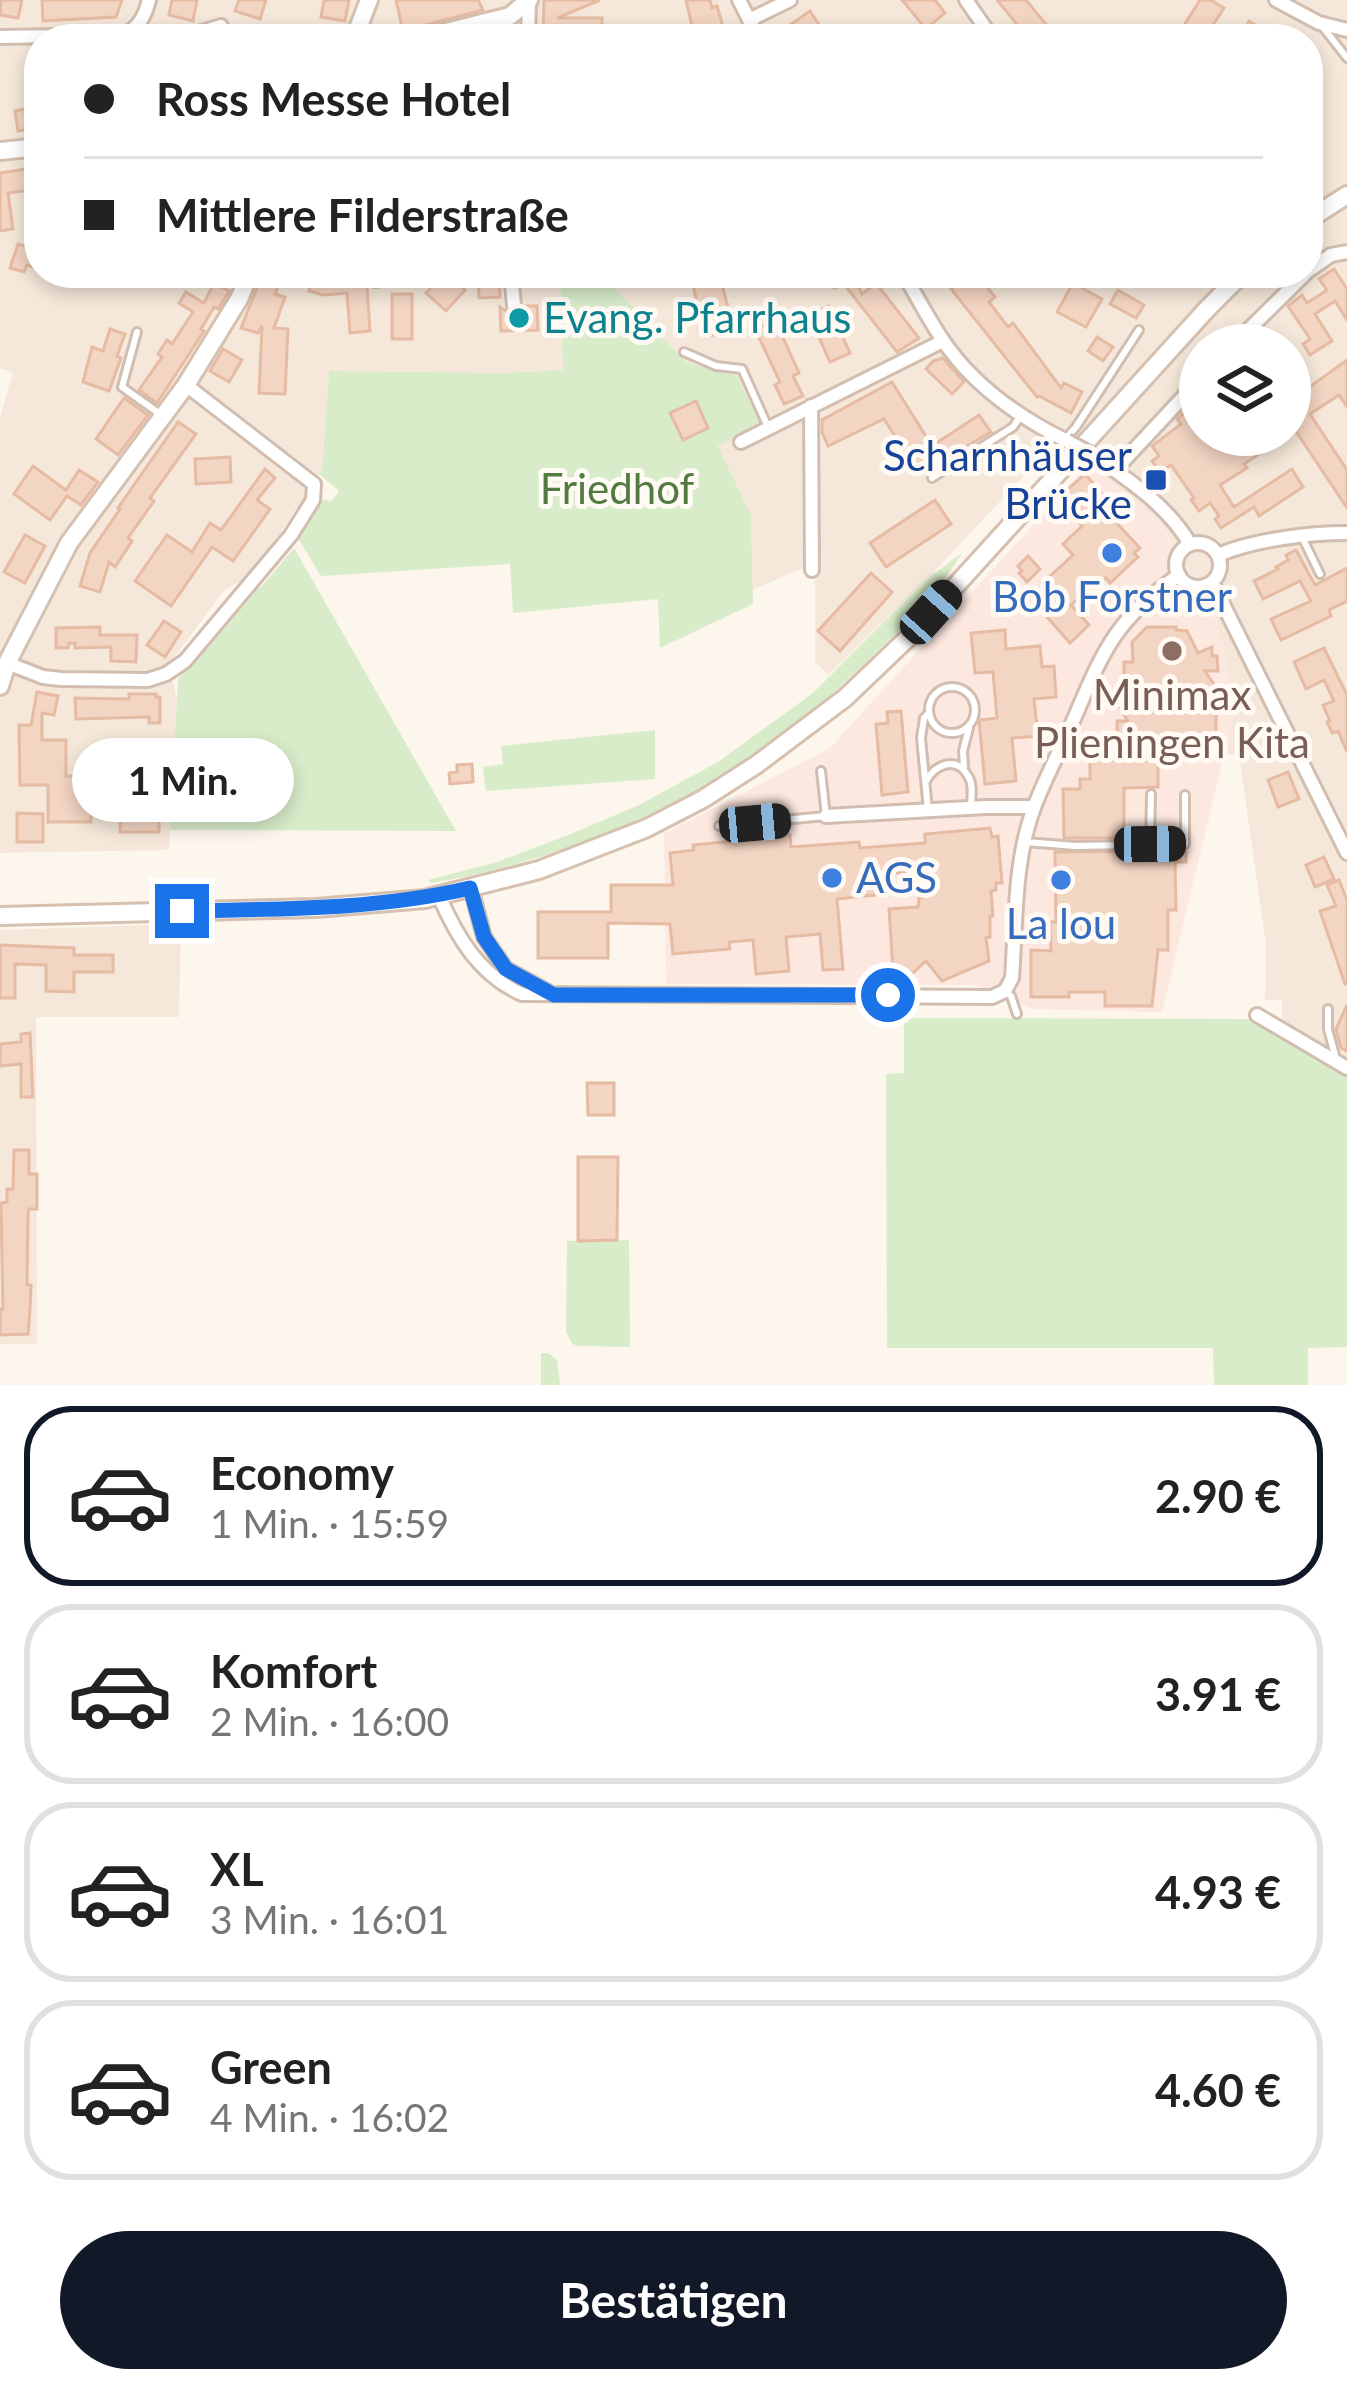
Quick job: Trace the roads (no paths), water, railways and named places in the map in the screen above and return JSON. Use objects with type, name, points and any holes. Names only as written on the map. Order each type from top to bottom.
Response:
[{"type":"main road","points":[[478,24],[510,16],[529,0]]},
{"type":"main road","points":[[0,686],[7,663],[69,543],[186,385],[244,288]]},
{"type":"main road","points":[[0,916],[316,908],[439,896],[555,864],[647,828],[703,799],[801,734],[844,698],[910,634],[1228,288]]},
{"type":"street","points":[[739,0],[751,24]]},
{"type":"street","points":[[749,20],[790,0]]},
{"type":"street","points":[[1276,0],[1319,23],[1347,30]]},
{"type":"street","points":[[510,16],[517,24]]},
{"type":"street","points":[[512,288],[514,307]]},
{"type":"street","points":[[912,288],[943,341],[988,391],[1093,455],[1146,494],[1190,544]]},
{"type":"street","points":[[1254,324],[1291,288]]},
{"type":"street","points":[[740,442],[943,341]]},
{"type":"street","points":[[7,663],[61,679],[148,680],[166,674],[185,661],[302,518],[313,500],[314,484],[186,385]]},
{"type":"street","points":[[1114,470],[1179,401]]},
{"type":"street","points":[[811,406],[812,570]]},
{"type":"street","points":[[1218,555],[1301,537],[1347,533]]},
{"type":"street","points":[[1201,543],[1218,555],[1218,574],[1212,582],[1194,586],[1179,575],[1176,563],[1190,544],[1201,543]]},
{"type":"street","points":[[439,896],[454,930],[486,972],[522,994],[992,997],[1005,992],[1012,977],[1019,879],[1034,807],[1095,668],[1116,633],[1145,599],[1179,575]]},
{"type":"street","points":[[1212,582],[1347,853]]},
{"type":"street","points":[[826,816],[1034,807]]},
{"type":"street","points":[[470,888],[484,937],[506,969],[554,995]]},
{"type":"street","points":[[1257,1015],[1342,1065]]},
{"type":"lane","points":[[1323,28],[1347,58]]},
{"type":"lane","points":[[1066,440],[1139,330]]},
{"type":"lane","points":[[137,332],[122,387],[163,416]]},
{"type":"lane","points":[[683,352],[716,366],[742,368],[768,428]]},
{"type":"lane","points":[[932,478],[1013,427],[1022,414]]},
{"type":"lane","points":[[1301,537],[1320,574]]},
{"type":"lane","points":[[970,726],[958,733],[934,725],[929,714],[931,700],[948,687],[957,687],[975,705],[975,714],[963,751],[971,782],[971,808]]},
{"type":"lane","points":[[928,810],[921,738],[929,714]]},
{"type":"lane","points":[[926,781],[940,765],[965,771]]},
{"type":"lane","points":[[719,826],[826,816],[821,771]]},
{"type":"lane","points":[[1150,844],[1151,794]]},
{"type":"lane","points":[[1025,842],[1185,844],[1185,795]]},
{"type":"lane","points":[[1005,992],[1017,1014]]},
{"type":"lane","points":[[1328,1009],[1328,1029],[1342,1065]]},
{"type":"place","name":"Evang. Pfarrhaus","points":[[519,318]]},
{"type":"place","name":"Scharnhäuser Brücke","points":[[1156,480]]},
{"type":"place","name":"Bob Forstner","points":[[1112,553]]},
{"type":"place","name":"Minimax Plieningen Kita","points":[[1172,651]]},
{"type":"place","name":"AGS","points":[[832,878]]},
{"type":"place","name":"La lou","points":[[1061,880]]},
{"type":"park label","name":"Friedhof","points":[[617,489]]}]
